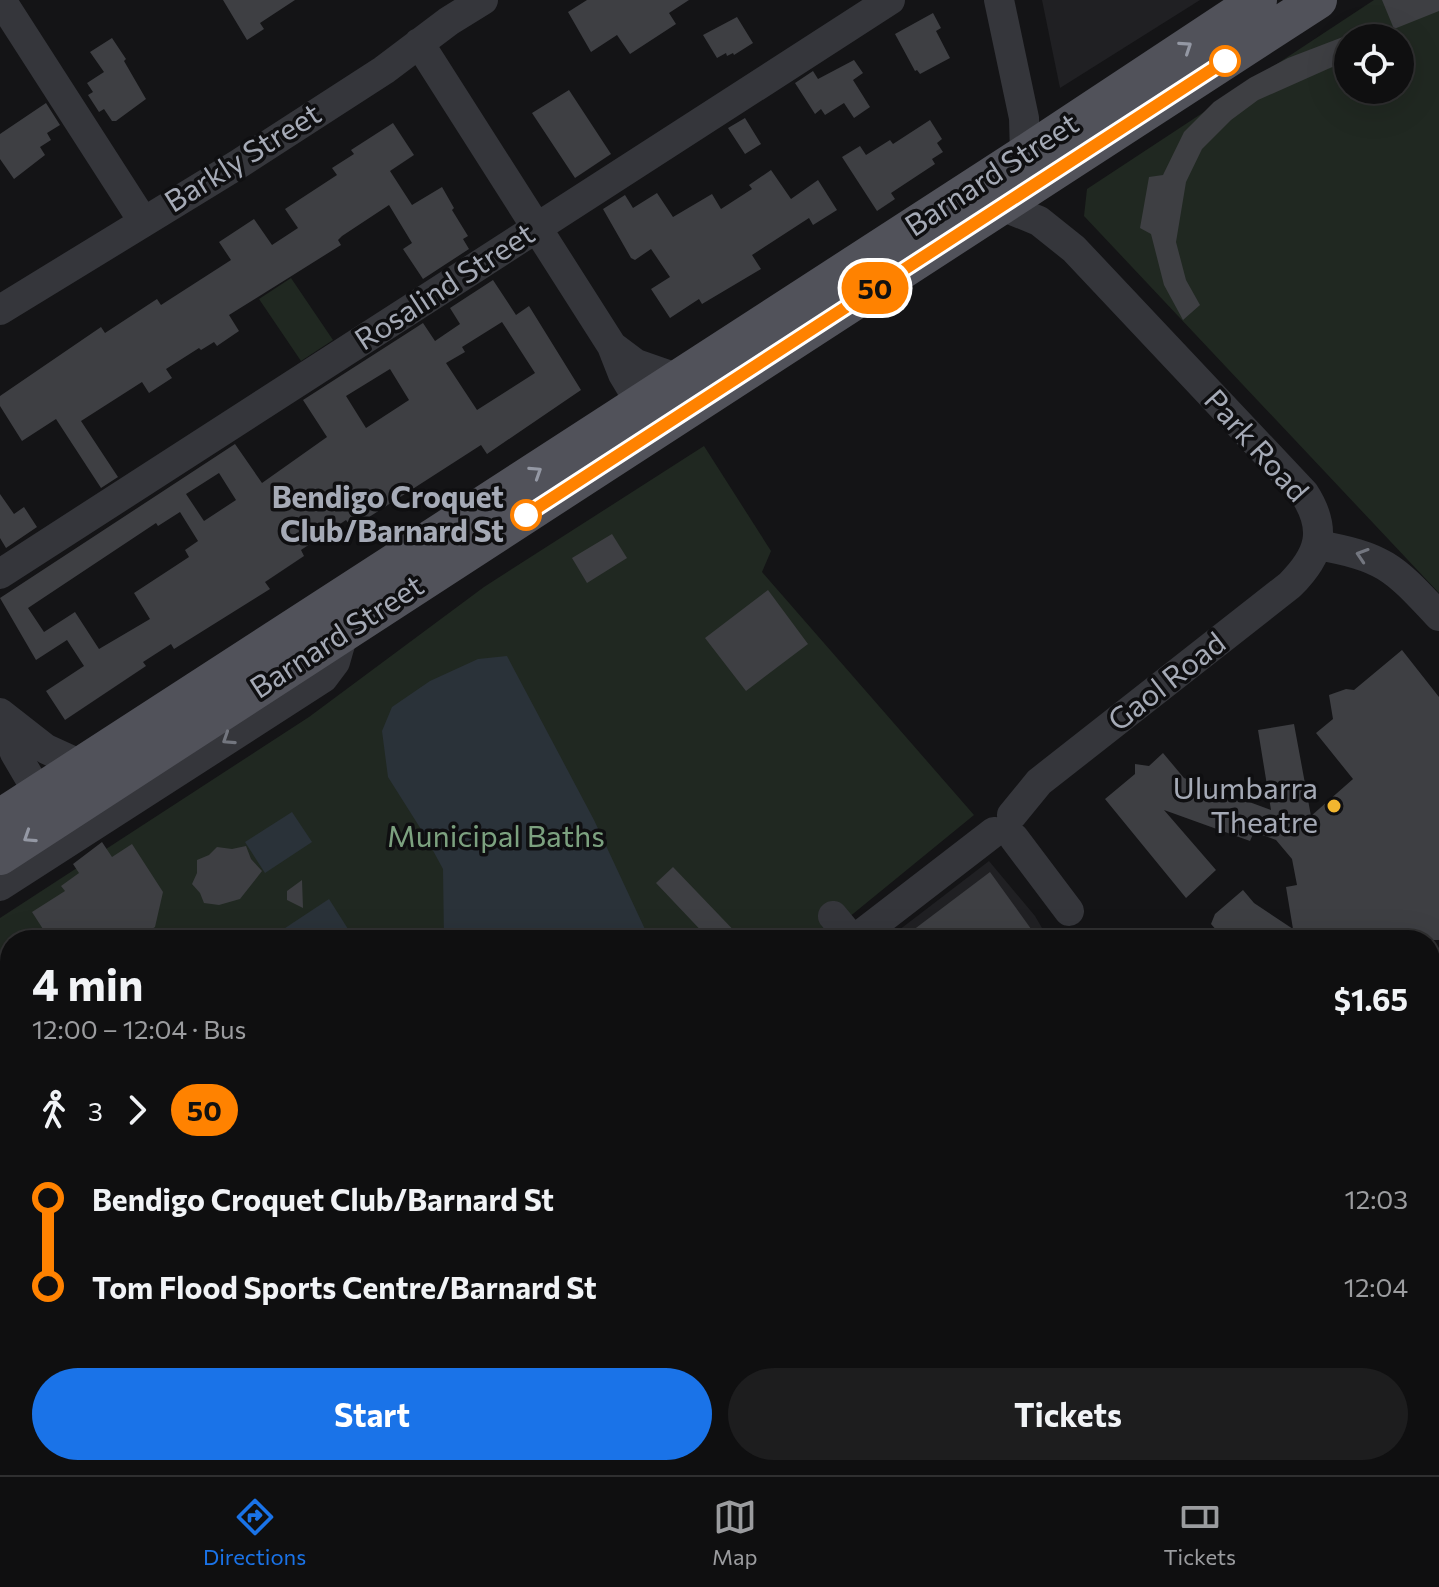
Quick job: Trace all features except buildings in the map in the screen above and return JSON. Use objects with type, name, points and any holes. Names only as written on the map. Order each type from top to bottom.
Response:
[{"type":"main road","name":"Barnard Street","points":[[0,818],[839,275],[1020,182],[1068,125],[1258,0]]},
{"type":"main road","name":"Barnard Street","points":[[0,856],[834,315],[1020,182],[1318,0]]},
{"type":"main road","points":[[641,404],[646,411],[659,411],[779,337],[834,315]]},
{"type":"main road","points":[[232,668],[287,646],[399,577],[423,581]]},
{"type":"main road","points":[[39,794],[48,799],[61,798],[162,734],[187,722],[219,714]]},
{"type":"street","points":[[1,0],[143,221]]},
{"type":"street","name":"Rosalind Street","points":[[0,574],[890,0]]},
{"type":"street","points":[[999,0],[1025,128],[1020,182]]},
{"type":"street","name":"Barkly Street","points":[[0,310],[237,165],[384,70],[470,3]]},
{"type":"street","points":[[419,43],[612,346],[623,374],[641,404]]},
{"type":"street","points":[[1017,86],[1034,112],[1068,125]]},
{"type":"street","name":"Park Road","points":[[1020,182],[1074,249],[1304,493],[1313,507],[1317,522],[1317,545]]},
{"type":"street","points":[[612,346],[636,364],[679,379]]},
{"type":"street","points":[[1317,545],[1356,552],[1385,564],[1402,577],[1439,616]]},
{"type":"street","name":"Gaol Road","points":[[867,930],[1006,828],[1039,782],[1290,585],[1310,563],[1317,545]]},
{"type":"street","points":[[0,886],[323,678],[335,662],[343,634]]},
{"type":"street","points":[[0,715],[28,737],[81,765]]},
{"type":"street","points":[[0,715],[15,753],[39,794]]},
{"type":"street","points":[[143,763],[194,761]]},
{"type":"street","points":[[1006,828],[1069,911]]},
{"type":"street","points":[[833,916],[845,930]]},
{"type":"shaded area","points":[[1042,0],[1200,0],[1060,88]]},
{"type":"shaded area","name":"Municipal Baths","points":[[507,656],[594,820],[645,930],[444,930],[443,869],[388,777],[382,731],[392,707],[430,681],[478,659]]},
{"type":"shaded area","points":[[292,812],[312,842],[265,873],[245,842]]},
{"type":"shaded area","points":[[989,861],[1043,930],[899,930]]},
{"type":"shaded area","points":[[329,899],[349,930],[282,930]]},
{"type":"green space","points":[[1374,0],[1439,0],[1439,593],[1084,216],[1087,189],[1334,26],[1334,104],[1414,104],[1414,24],[1338,24]]},
{"type":"green space","points":[[291,278],[333,340],[301,361],[259,299]]},
{"type":"green space","points":[[704,446],[771,551],[762,572],[974,815],[833,930],[0,930],[0,918],[309,717],[484,587]]},
{"type":"bus line","name":"50","points":[[526,515],[1225,61]]},
{"type":"place","name":"Bendigo Croquet Club/Barnard St","points":[[526,515]]},
{"type":"place","name":"Ulumbarra Theatre","points":[[1334,806]]}]
